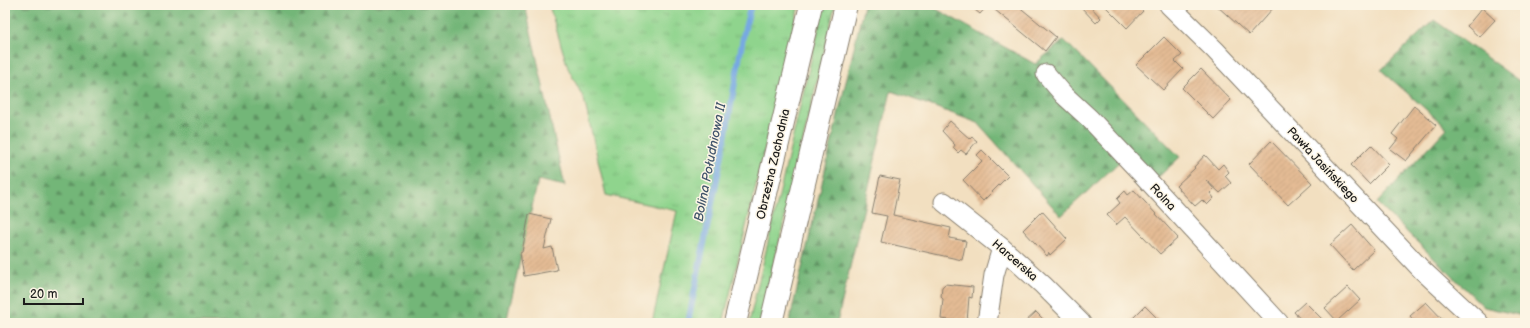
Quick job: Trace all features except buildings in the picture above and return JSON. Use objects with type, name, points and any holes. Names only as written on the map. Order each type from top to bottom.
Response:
[{"type":"street","name":"Obrzeżna Zachodnia","points":[[735,323],[811,5]]},
{"type":"street","points":[[771,323],[846,5]]},
{"type":"street","name":"Pawła Jasińskiego","points":[[1169,5],[1215,50],[1421,269],[1479,323]]},
{"type":"street","name":"Rolna","points":[[1046,74],[1064,95],[1090,119],[1279,323]]},
{"type":"street","name":"Harcerska","points":[[944,202],[1002,248],[1043,285],[1081,323]]},
{"type":"street","points":[[987,323],[994,275],[1002,248]]},
{"type":"green space","points":[[5,5],[525,5],[565,186],[538,180],[506,323],[5,323]]},
{"type":"green space","points":[[549,5],[799,5],[723,323],[652,323],[677,211],[606,195],[584,99],[568,68]]},
{"type":"green space","points":[[824,5],[835,5],[760,323],[749,323]]},
{"type":"green space","points":[[864,5],[929,5],[1035,64],[1064,40],[1180,157],[1153,182],[1130,152],[1061,216],[978,123],[891,91],[837,323],[789,323]]},
{"type":"green space","points":[[1434,20],[1525,85],[1525,308],[1519,315],[1484,307],[1377,203],[1447,128],[1381,70]]},
{"type":"waterway","name":"Bolina Południowa II","points":[[688,323],[724,144],[744,32],[751,5]]}]
